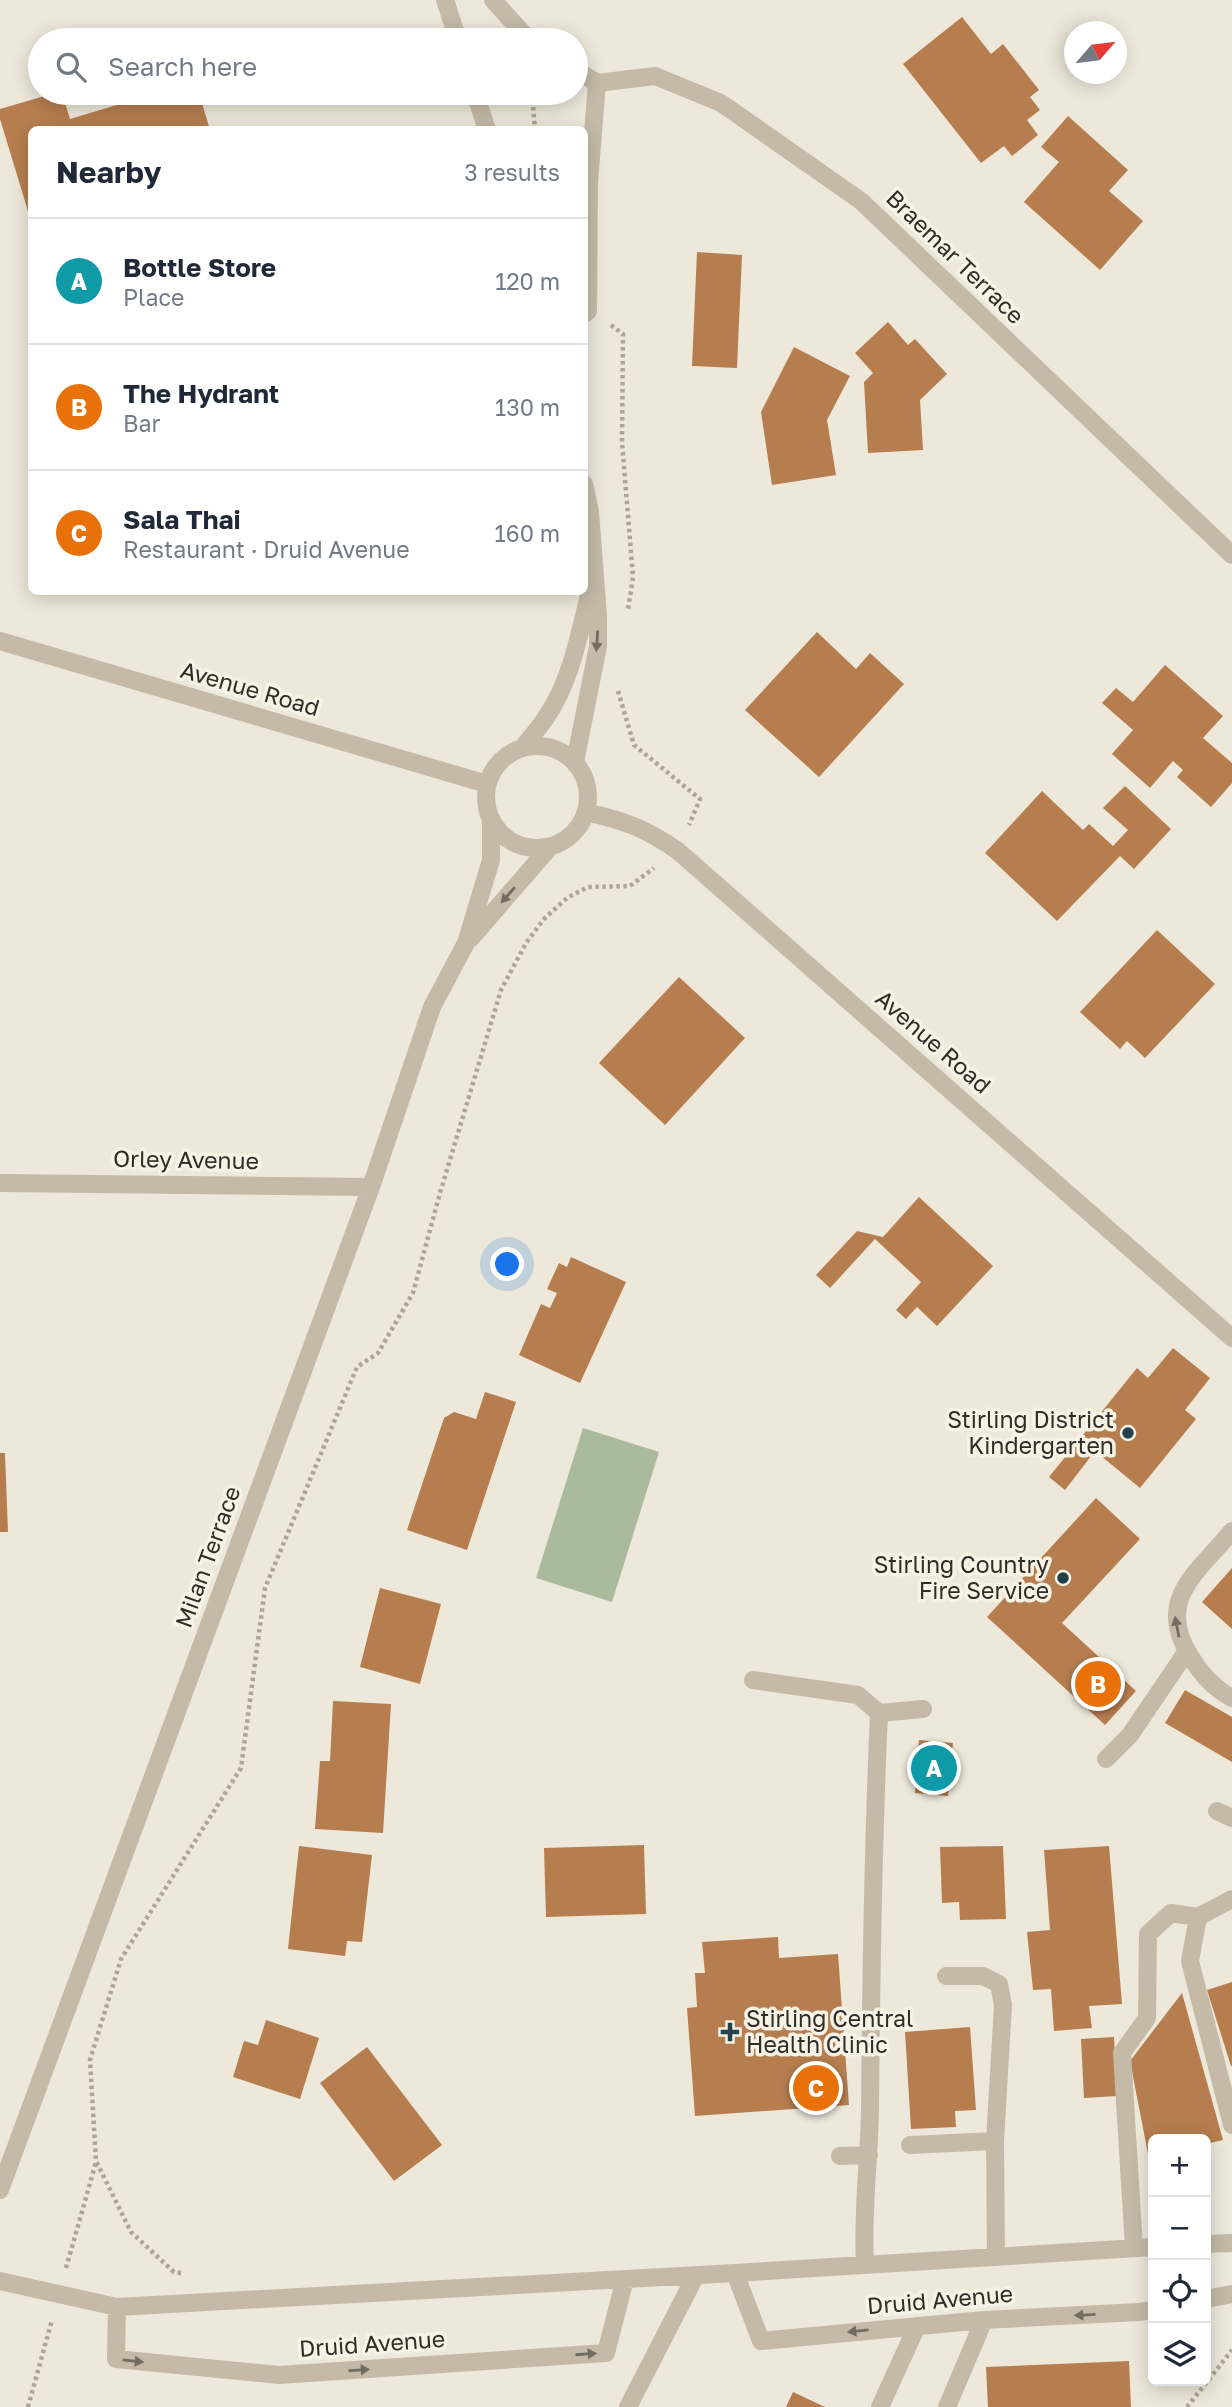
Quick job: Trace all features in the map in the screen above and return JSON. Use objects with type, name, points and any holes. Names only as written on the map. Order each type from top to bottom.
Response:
[{"type":"street","points":[[445,0],[454,28]]},
{"type":"street","points":[[493,0],[518,28]]},
{"type":"street","name":"Braemar Terrace","points":[[597,83],[655,76],[722,103],[861,201],[1232,555]]},
{"type":"street","points":[[588,77],[597,83],[588,226]]},
{"type":"street","points":[[479,105],[485,126]]},
{"type":"street","points":[[575,762],[598,646],[588,503]]},
{"type":"street","points":[[523,747],[547,716],[560,692],[575,649],[595,573]]},
{"type":"street","name":"Avenue Road","points":[[0,640],[487,784]]},
{"type":"street","points":[[541,745],[561,751],[575,762],[585,777],[588,794],[586,812],[578,828],[566,839],[550,847],[533,848],[516,844],[501,834],[491,819],[486,802],[487,784],[494,768],[507,755],[523,747],[541,745]]},
{"type":"street","name":"Avenue Road","points":[[586,812],[648,830],[678,851],[1232,1338]]},
{"type":"street","name":"Milan Terrace","points":[[0,2190],[371,1187],[432,1007],[466,943],[491,860],[491,819]]},
{"type":"street","name":"Milan Terrace","points":[[466,943],[550,847]]},
{"type":"street","name":"Orley Avenue","points":[[0,1183],[371,1187]]},
{"type":"street","points":[[1232,1531],[1178,1598],[1175,1615],[1180,1640],[1201,1673],[1221,1692],[1232,1698]]},
{"type":"street","points":[[1106,1759],[1130,1735],[1187,1651]]},
{"type":"street","points":[[753,1680],[858,1695],[879,1713],[923,1709]]},
{"type":"street","points":[[865,2264],[863,2236],[869,2155],[874,1833],[879,1713]]},
{"type":"street","points":[[1134,2248],[1122,2053],[1147,2018],[1149,1934],[1171,1913],[1198,1917],[1232,1899]]},
{"type":"street","points":[[1198,1917],[1190,1961],[1232,2125]]},
{"type":"street","points":[[946,1976],[983,1976],[999,1984],[1003,2005],[995,2141],[996,2256]]},
{"type":"street","points":[[910,2145],[995,2141]]},
{"type":"street","points":[[840,2156],[869,2155]]},
{"type":"street","points":[[1211,2244],[1232,2243]]},
{"type":"street","name":"Druid Avenue","points":[[0,2281],[117,2307],[625,2280],[1148,2247]]},
{"type":"street","name":"Druid Avenue","points":[[735,2273],[761,2341],[984,2320],[1148,2311]]},
{"type":"street","points":[[628,2407],[696,2275]]},
{"type":"street","name":"Druid Avenue","points":[[117,2307],[116,2359],[279,2375],[606,2353],[625,2280]]},
{"type":"street","points":[[1211,2298],[1232,2294]]},
{"type":"street","points":[[947,2407],[984,2320]]},
{"type":"street","points":[[880,2407],[917,2326]]},
{"type":"path","points":[[533,105],[534,126]]},
{"type":"path","points":[[588,314],[623,334],[622,442],[633,577],[626,616]]},
{"type":"path","points":[[187,2274],[174,2272],[131,2232],[96,2161],[90,2060],[121,1959],[241,1768],[265,1588],[357,1367],[378,1353],[413,1293],[501,990],[526,943],[544,919],[567,898],[588,887],[629,886],[678,851],[700,799],[634,745],[616,681]]},
{"type":"path","points":[[1187,2407],[1232,2350]]},
{"type":"green space","points":[[583,1428],[659,1452],[612,1602],[536,1578]]},
{"type":"building","points":[[962,17],[991,54],[1003,44],[1039,90],[1030,97],[1040,110],[1027,120],[1038,135],[1012,156],[1004,146],[981,163],[903,64]]},
{"type":"building","points":[[28,101],[28,105],[66,105],[70,119],[117,105],[203,105],[209,126],[28,126],[28,211],[0,119],[0,109]]},
{"type":"building","points":[[1068,116],[1128,170],[1109,191],[1143,221],[1100,270],[1024,202],[1059,162],[1041,147]]},
{"type":"building","points":[[697,252],[742,255],[737,368],[692,366]]},
{"type":"building","points":[[888,322],[908,345],[915,339],[947,374],[920,400],[923,450],[868,453],[864,382],[873,373],[855,353]]},
{"type":"building","points":[[794,347],[850,376],[827,420],[836,475],[772,485],[761,412]]},
{"type":"building","points":[[817,632],[856,669],[870,653],[904,684],[819,777],[745,710]]},
{"type":"building","points":[[1165,665],[1223,716],[1203,738],[1232,763],[1232,783],[1211,807],[1177,777],[1183,770],[1173,761],[1150,788],[1112,754],[1133,730],[1102,703],[1116,688],[1133,702]]},
{"type":"building","points":[[1125,786],[1171,829],[1134,869],[1120,856],[1057,921],[985,853],[1042,791],[1083,830],[1089,824],[1113,846],[1128,830],[1103,808]]},
{"type":"building","points":[[1157,930],[1215,984],[1145,1058],[1127,1041],[1120,1049],[1080,1012]]},
{"type":"building","points":[[679,977],[745,1038],[665,1125],[599,1063]]},
{"type":"building","points":[[919,1197],[993,1266],[937,1326],[917,1307],[906,1319],[896,1310],[921,1282],[875,1239],[830,1288],[816,1275],[857,1231],[883,1237]]},
{"type":"building","points":[[571,1257],[626,1282],[580,1383],[519,1355],[541,1304],[550,1308],[557,1293],[547,1289],[559,1263],[567,1267]]},
{"type":"building","points":[[1173,1348],[1210,1378],[1185,1410],[1196,1419],[1140,1488],[1095,1451],[1065,1490],[1049,1477],[1137,1368],[1148,1378]]},
{"type":"building","points":[[485,1392],[516,1402],[467,1550],[407,1530],[444,1418],[454,1412],[476,1419]]},
{"type":"building","points":[[0,1453],[5,1453],[8,1532],[0,1532]]},
{"type":"building","name":"Stirling Country Fire Service","points":[[1096,1498],[1140,1539],[1062,1623],[1136,1691],[1105,1725],[987,1617]]},
{"type":"building","points":[[1232,1568],[1232,1629],[1202,1602]]},
{"type":"building","points":[[380,1588],[441,1604],[420,1684],[360,1667]]},
{"type":"building","points":[[1185,1690],[1232,1717],[1232,1762],[1165,1723]]},
{"type":"building","points":[[333,1701],[391,1704],[383,1833],[315,1829],[320,1761],[330,1761]]},
{"type":"building","points":[[919,1740],[953,1743],[948,1796],[915,1793]]},
{"type":"building","points":[[644,1845],[646,1914],[546,1917],[544,1848]]},
{"type":"building","points":[[299,1846],[372,1855],[362,1942],[347,1941],[345,1956],[288,1949]]},
{"type":"building","points":[[1003,1846],[1006,1919],[960,1920],[959,1902],[942,1903],[940,1847]]},
{"type":"building","points":[[1109,1846],[1122,2004],[1089,2006],[1092,2028],[1054,2031],[1051,1989],[1033,1990],[1027,1932],[1050,1930],[1044,1850]]},
{"type":"building","points":[[778,1937],[779,1958],[838,1954],[849,2105],[695,2116],[687,2008],[697,2007],[695,1973],[705,1973],[702,1942]]},
{"type":"building","points":[[1232,1982],[1232,2066],[1231,2066],[1207,1990]]},
{"type":"building","points":[[1182,1993],[1223,2140],[1211,2143],[1211,2134],[1148,2134],[1148,2154],[1130,2061]]},
{"type":"building","points":[[266,2020],[319,2038],[300,2099],[233,2077],[244,2041],[258,2045]]},
{"type":"building","points":[[970,2027],[976,2110],[955,2111],[956,2127],[911,2129],[905,2032]]},
{"type":"building","points":[[1114,2037],[1117,2096],[1084,2098],[1081,2039]]},
{"type":"building","points":[[367,2047],[442,2145],[394,2181],[320,2083]]},
{"type":"building","points":[[1129,2361],[1131,2407],[988,2407],[986,2367]]},
{"type":"building","points":[[793,2392],[825,2407],[786,2407]]},
{"type":"place","name":"Stirling District Kindergarten","points":[[1128,1433]]},
{"type":"place","name":"Stirling Country Fire Service","points":[[1063,1578]]},
{"type":"place","name":"The Hydrant","points":[[1098,1684]]},
{"type":"place","name":"Bottle Store","points":[[934,1768]]},
{"type":"place","name":"Stirling Central Health Clinic","points":[[730,2032]]},
{"type":"place","name":"Sala Thai","points":[[816,2088]]}]
